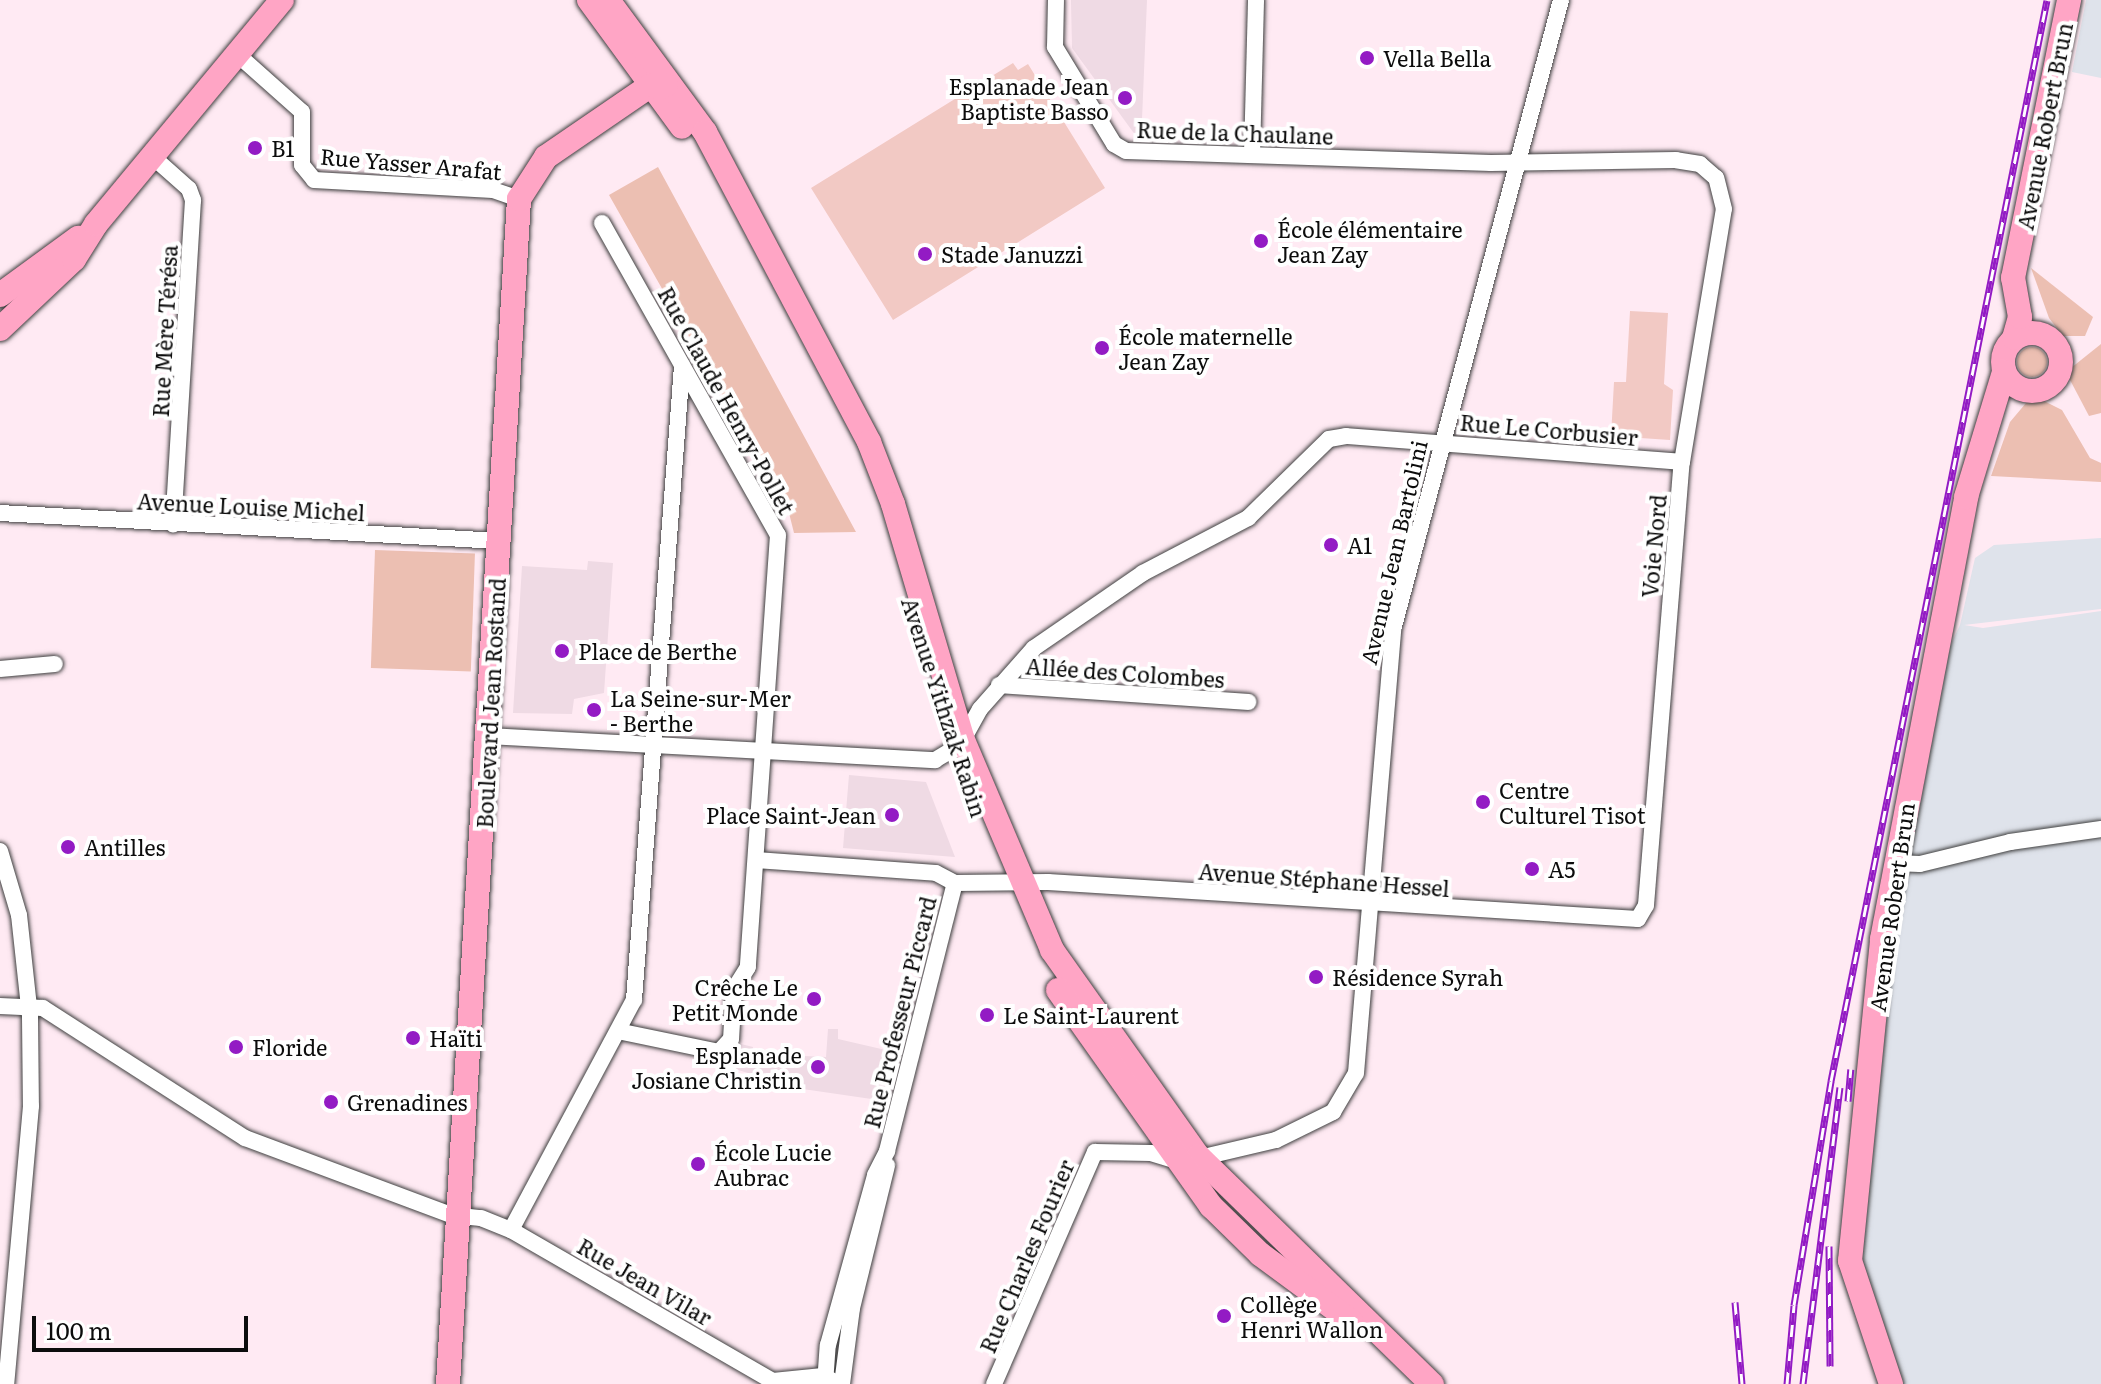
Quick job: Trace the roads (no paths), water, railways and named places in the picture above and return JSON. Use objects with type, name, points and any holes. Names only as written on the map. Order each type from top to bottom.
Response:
[{"type":"main road","points":[[0,329],[66,267],[96,224],[282,0]]},
{"type":"main road","name":"Avenue Yithzak Rabin","points":[[589,0],[666,85],[697,129],[705,132],[882,473],[959,744]]},
{"type":"main road","name":"Avenue Yithzak Rabin","points":[[608,0],[713,174],[865,467],[959,744],[1044,966],[1106,1060],[1160,1132],[1194,1166],[1313,1268],[1432,1384]]},
{"type":"main road","name":"Avenue Robert Brun","points":[[2014,338],[2020,317],[2013,278],[2069,0]]},
{"type":"main road","name":"Boulevard Jean Rostand","points":[[448,1384],[455,1215],[488,736],[519,199],[546,157],[653,74]]},
{"type":"main road","points":[[0,295],[96,224]]},
{"type":"main road","name":"Avenue Robert Brun","points":[[2019,251],[2028,294],[2048,338]]},
{"type":"main road","points":[[2031,333],[2048,338],[2060,355],[2059,371],[2050,385],[2028,391],[2014,385],[2004,372],[2004,354],[2014,338],[2031,333]]},
{"type":"main road","name":"Avenue Robert Brun","points":[[1891,1384],[1856,1285],[1850,1249],[1893,863],[1966,497],[2004,372]]},
{"type":"main road","name":"Avenue Robert Brun","points":[[1988,432],[2007,407],[2028,391]]},
{"type":"main road","name":"Avenue Yithzak Rabin","points":[[1014,882],[1160,1132]]},
{"type":"main road","name":"Avenue Yithzak Rabin","points":[[1194,1166],[1211,1206],[1260,1254],[1389,1344]]},
{"type":"street","name":"Rue de la Chaulane","points":[[1056,0],[1055,47],[1114,144],[1126,151],[1518,163],[1676,160],[1700,164],[1716,178]]},
{"type":"street","points":[[1252,154],[1256,0]]},
{"type":"street","name":"Avenue Jean Bartolini","points":[[1194,1166],[1276,1140],[1333,1112],[1346,1094],[1361,1045],[1386,667],[1442,442],[1561,0]]},
{"type":"street","name":"Rue Yasser Arafat","points":[[237,54],[302,112],[302,165],[314,180],[493,190],[519,199]]},
{"type":"street","name":"Rue Mère Térésa","points":[[153,157],[189,189],[193,200],[173,524]]},
{"type":"street","name":"Voie Nord","points":[[1638,919],[1646,905],[1682,462],[1724,209],[1716,178]]},
{"type":"street","name":"Rue Claude Henry-Pollet","points":[[602,223],[778,535],[748,967],[734,989],[728,1048],[705,1050],[618,1031]]},
{"type":"street","points":[[511,1230],[634,1000],[641,964],[682,366]]},
{"type":"street","name":"Rue Le Corbusier","points":[[959,744],[999,685],[1034,648],[1143,573],[1248,518],[1329,439],[1340,436],[1442,442],[1682,462]]},
{"type":"street","name":"Avenue Louise Michel","points":[[0,513],[500,541]]},
{"type":"street","points":[[0,669],[55,664]]},
{"type":"street","name":"Allée des Colombes","points":[[999,685],[1248,702]]},
{"type":"street","points":[[488,736],[915,761],[935,760],[959,744]]},
{"type":"street","points":[[1893,863],[1920,864],[2010,842],[2101,829]]},
{"type":"street","points":[[0,851],[19,915],[11,1003],[30,1119],[6,1384]]},
{"type":"street","points":[[756,860],[936,873],[955,883]]},
{"type":"street","name":"Avenue Stéphane Hessel","points":[[955,883],[1014,882],[1638,919]]},
{"type":"street","name":"Rue Professeur Piccard","points":[[832,1382],[875,1175],[887,1151],[955,883]]},
{"type":"street","name":"Rue Jean Vilar","points":[[11,1003],[54,1015],[245,1138],[455,1215],[487,1221],[511,1230],[775,1382]]},
{"type":"street","name":"Rue Charles Fourier","points":[[994,1384],[1095,1152],[1160,1132],[1194,1166]]},
{"type":"street","points":[[775,1382],[832,1382]]},
{"type":"railway","points":[[1787,1384],[1794,1305],[1831,1081],[2047,0]]},
{"type":"railway","points":[[1848,1101],[1851,1069]]},
{"type":"railway","points":[[1803,1384],[1840,1087]]},
{"type":"railway","points":[[1829,1246],[1830,1366]]},
{"type":"railway","points":[[1735,1302],[1742,1384]]},
{"type":"place","name":"Vella Bella","points":[[1367,58]]},
{"type":"place","name":"Esplanade Jean Baptiste Basso","points":[[1125,98]]},
{"type":"place","name":"B1","points":[[255,148]]},
{"type":"place","name":"École élémentaire Jean Zay","points":[[1261,241]]},
{"type":"place","name":"Stade Januzzi","points":[[925,254]]},
{"type":"place","name":"École maternelle Jean Zay","points":[[1102,348]]},
{"type":"place","name":"A1","points":[[1331,545]]},
{"type":"place","name":"Place de Berthe","points":[[562,651]]},
{"type":"place","name":"La Seine-sur-Mer - Berthe","points":[[594,710]]},
{"type":"place","name":"Centre Culturel Tisot","points":[[1483,802]]},
{"type":"place","name":"Place Saint-Jean","points":[[892,815]]},
{"type":"place","name":"Antilles","points":[[68,847]]},
{"type":"place","name":"A5","points":[[1532,869]]},
{"type":"place","name":"Résidence Syrah","points":[[1316,977]]},
{"type":"place","name":"Crêche Le Petit Monde","points":[[814,999]]},
{"type":"place","name":"Le Saint-Laurent","points":[[987,1015]]},
{"type":"place","name":"Haïti","points":[[413,1038]]},
{"type":"place","name":"Floride","points":[[236,1047]]},
{"type":"place","name":"Esplanade Josiane Christin","points":[[818,1067]]},
{"type":"place","name":"Grenadines","points":[[331,1102]]},
{"type":"place","name":"École Lucie Aubrac","points":[[698,1164]]},
{"type":"place","name":"Collège Henri Wallon","points":[[1224,1316]]}]
